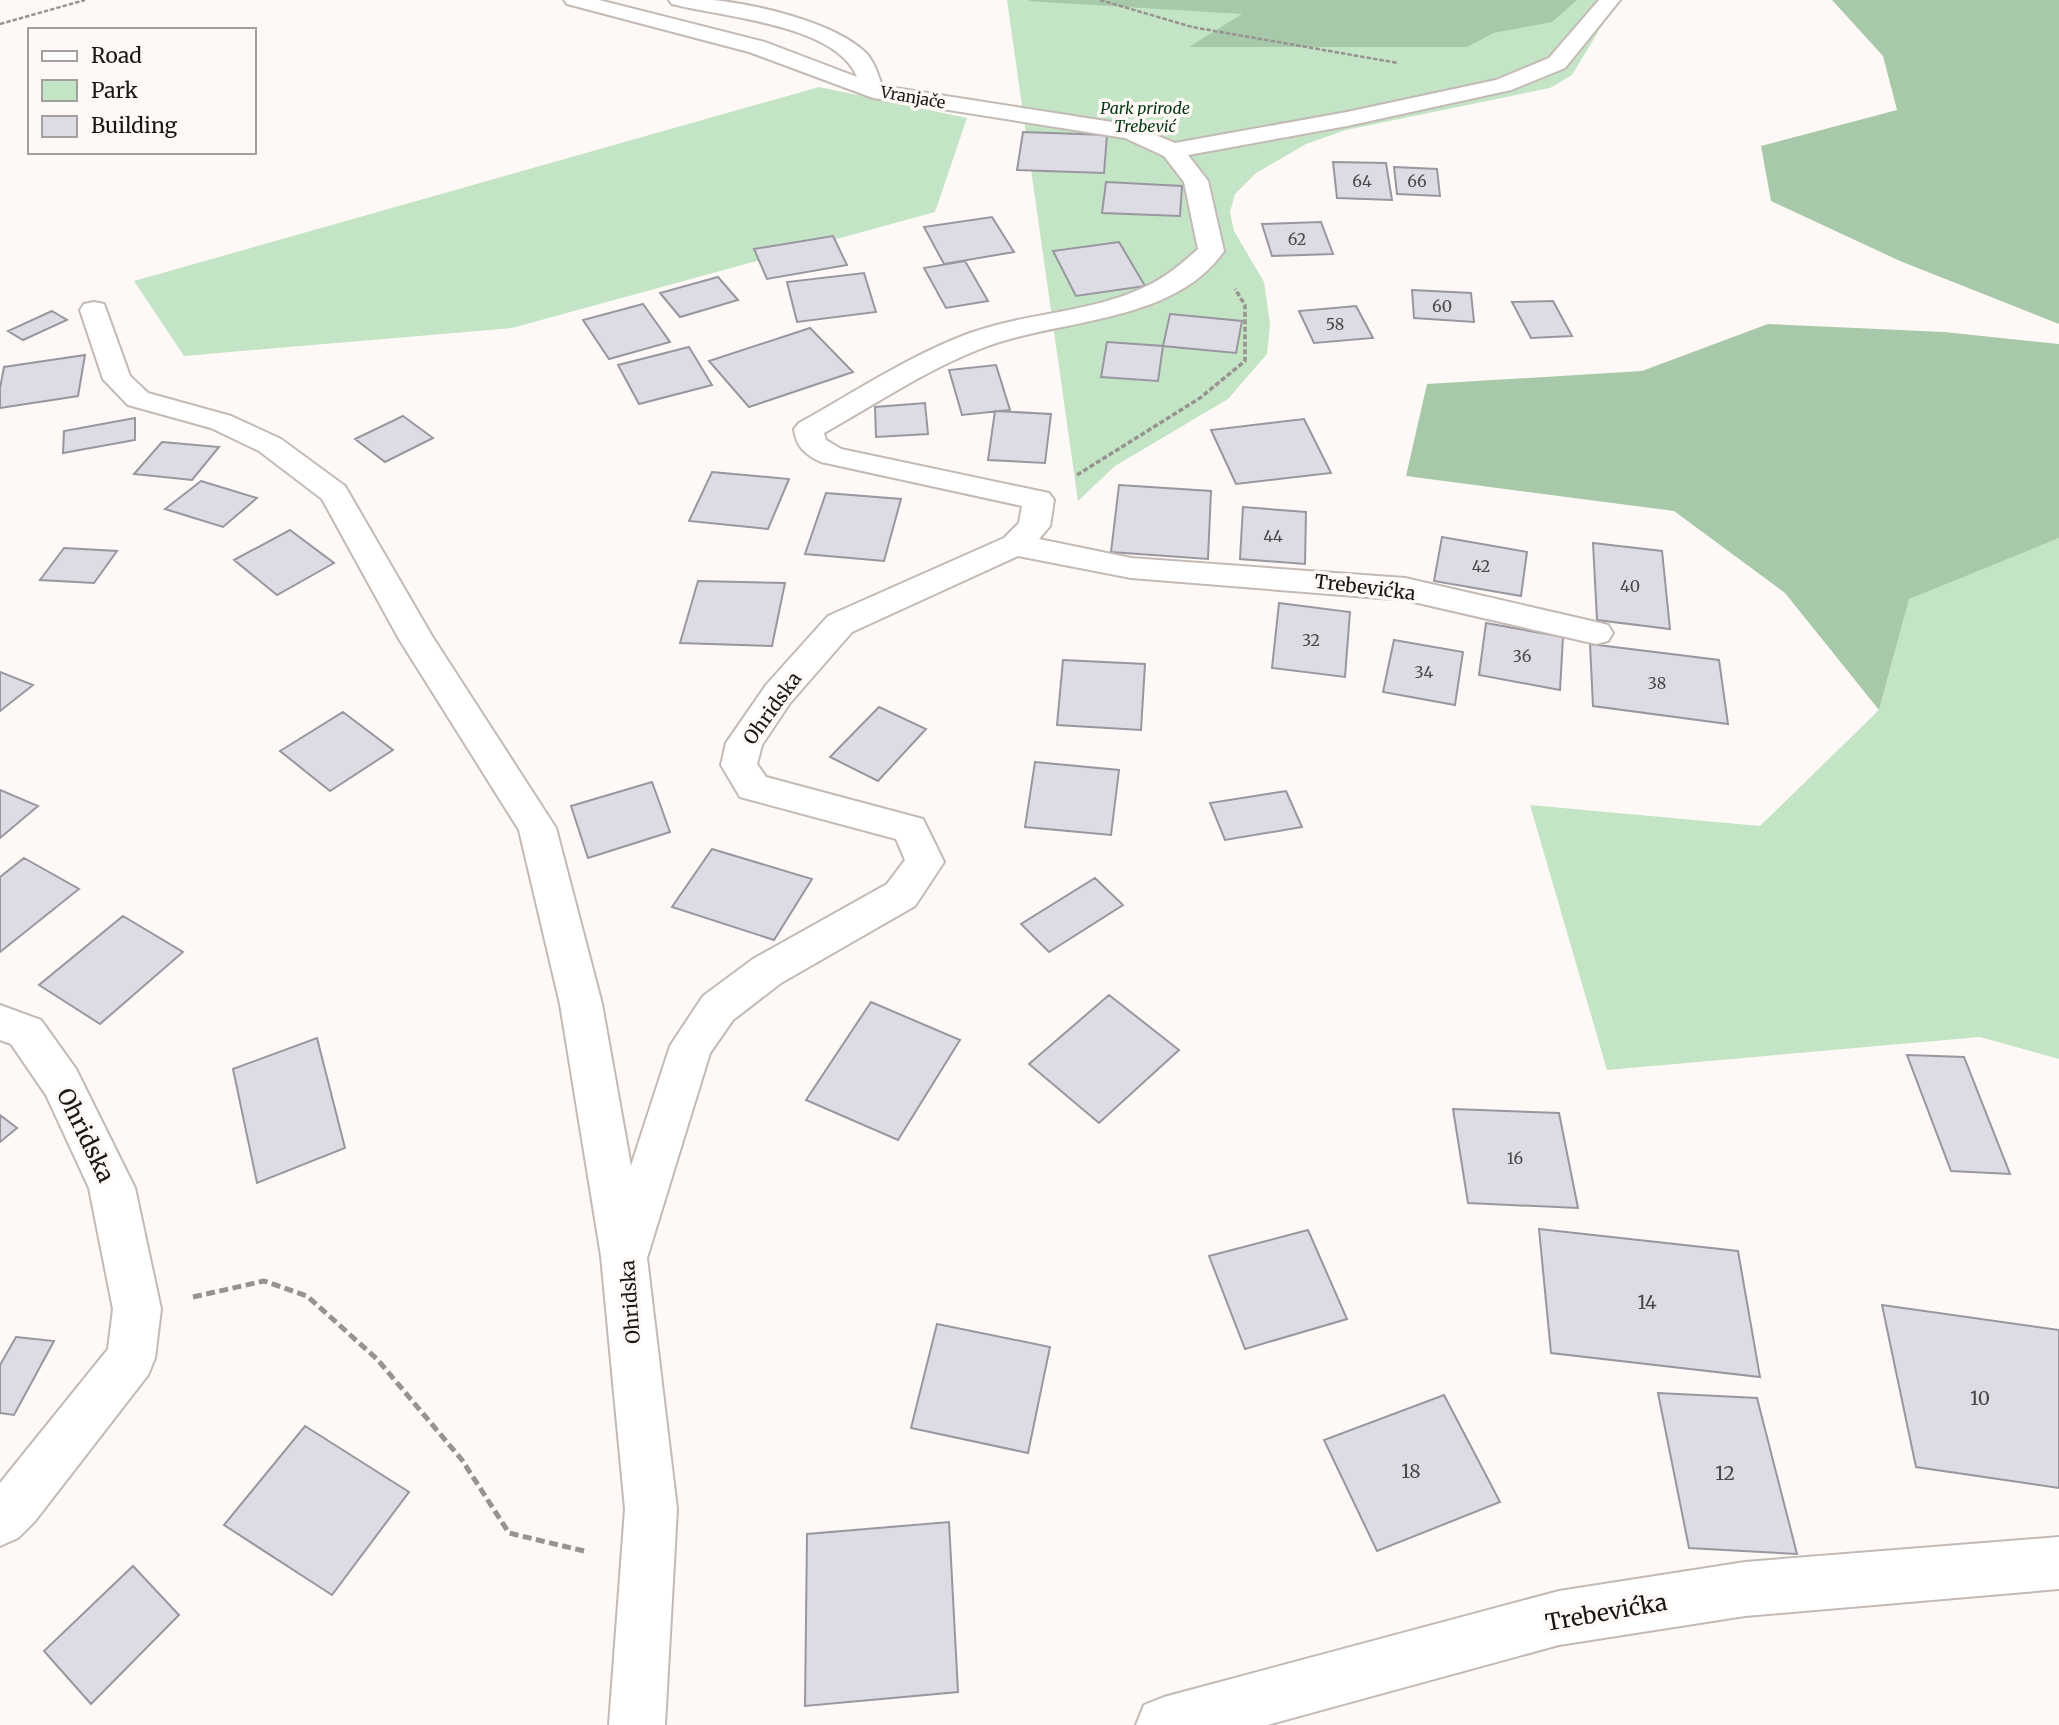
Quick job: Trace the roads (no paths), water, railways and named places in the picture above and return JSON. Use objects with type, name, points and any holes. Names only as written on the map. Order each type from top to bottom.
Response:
[{"type":"street","points":[[574,0],[757,47],[873,91]]},
{"type":"street","name":"Vranjače","points":[[679,0],[760,16],[832,39],[859,58],[873,91],[1131,132],[1172,151]]},
{"type":"street","points":[[1172,151],[1347,119],[1503,85],[1557,63],[1610,0]]},
{"type":"street","name":"Ohridska","points":[[636,1725],[651,1510],[624,1258],[691,1046],[718,1008],[767,971],[901,895],[925,862],[910,829],[753,788],[739,765],[744,743],[778,694],[841,624],[1015,545],[1034,526],[1038,500],[832,456],[816,449],[809,438],[809,429],[876,389],[983,338],[1029,324],[1126,306],[1193,271],[1211,251],[1196,181],[1172,151]]},
{"type":"street","points":[[94,310],[117,380],[138,398],[221,422],[270,444],[334,493],[416,639],[537,828],[581,1004],[624,1258]]},
{"type":"street","name":"Trebevićka","points":[[1015,545],[1131,568],[1405,589],[1596,633]]},
{"type":"street","name":"Ohridska","points":[[0,1022],[26,1032],[61,1082],[89,1139],[112,1188],[137,1310],[131,1358],[17,1503],[0,1520]]},
{"type":"street","name":"Trebevićka","points":[[1164,1725],[1559,1618],[1745,1589],[2059,1563]]},
{"type":"park label","name":"Park prirode Trebević","points":[[1145,117]]}]
